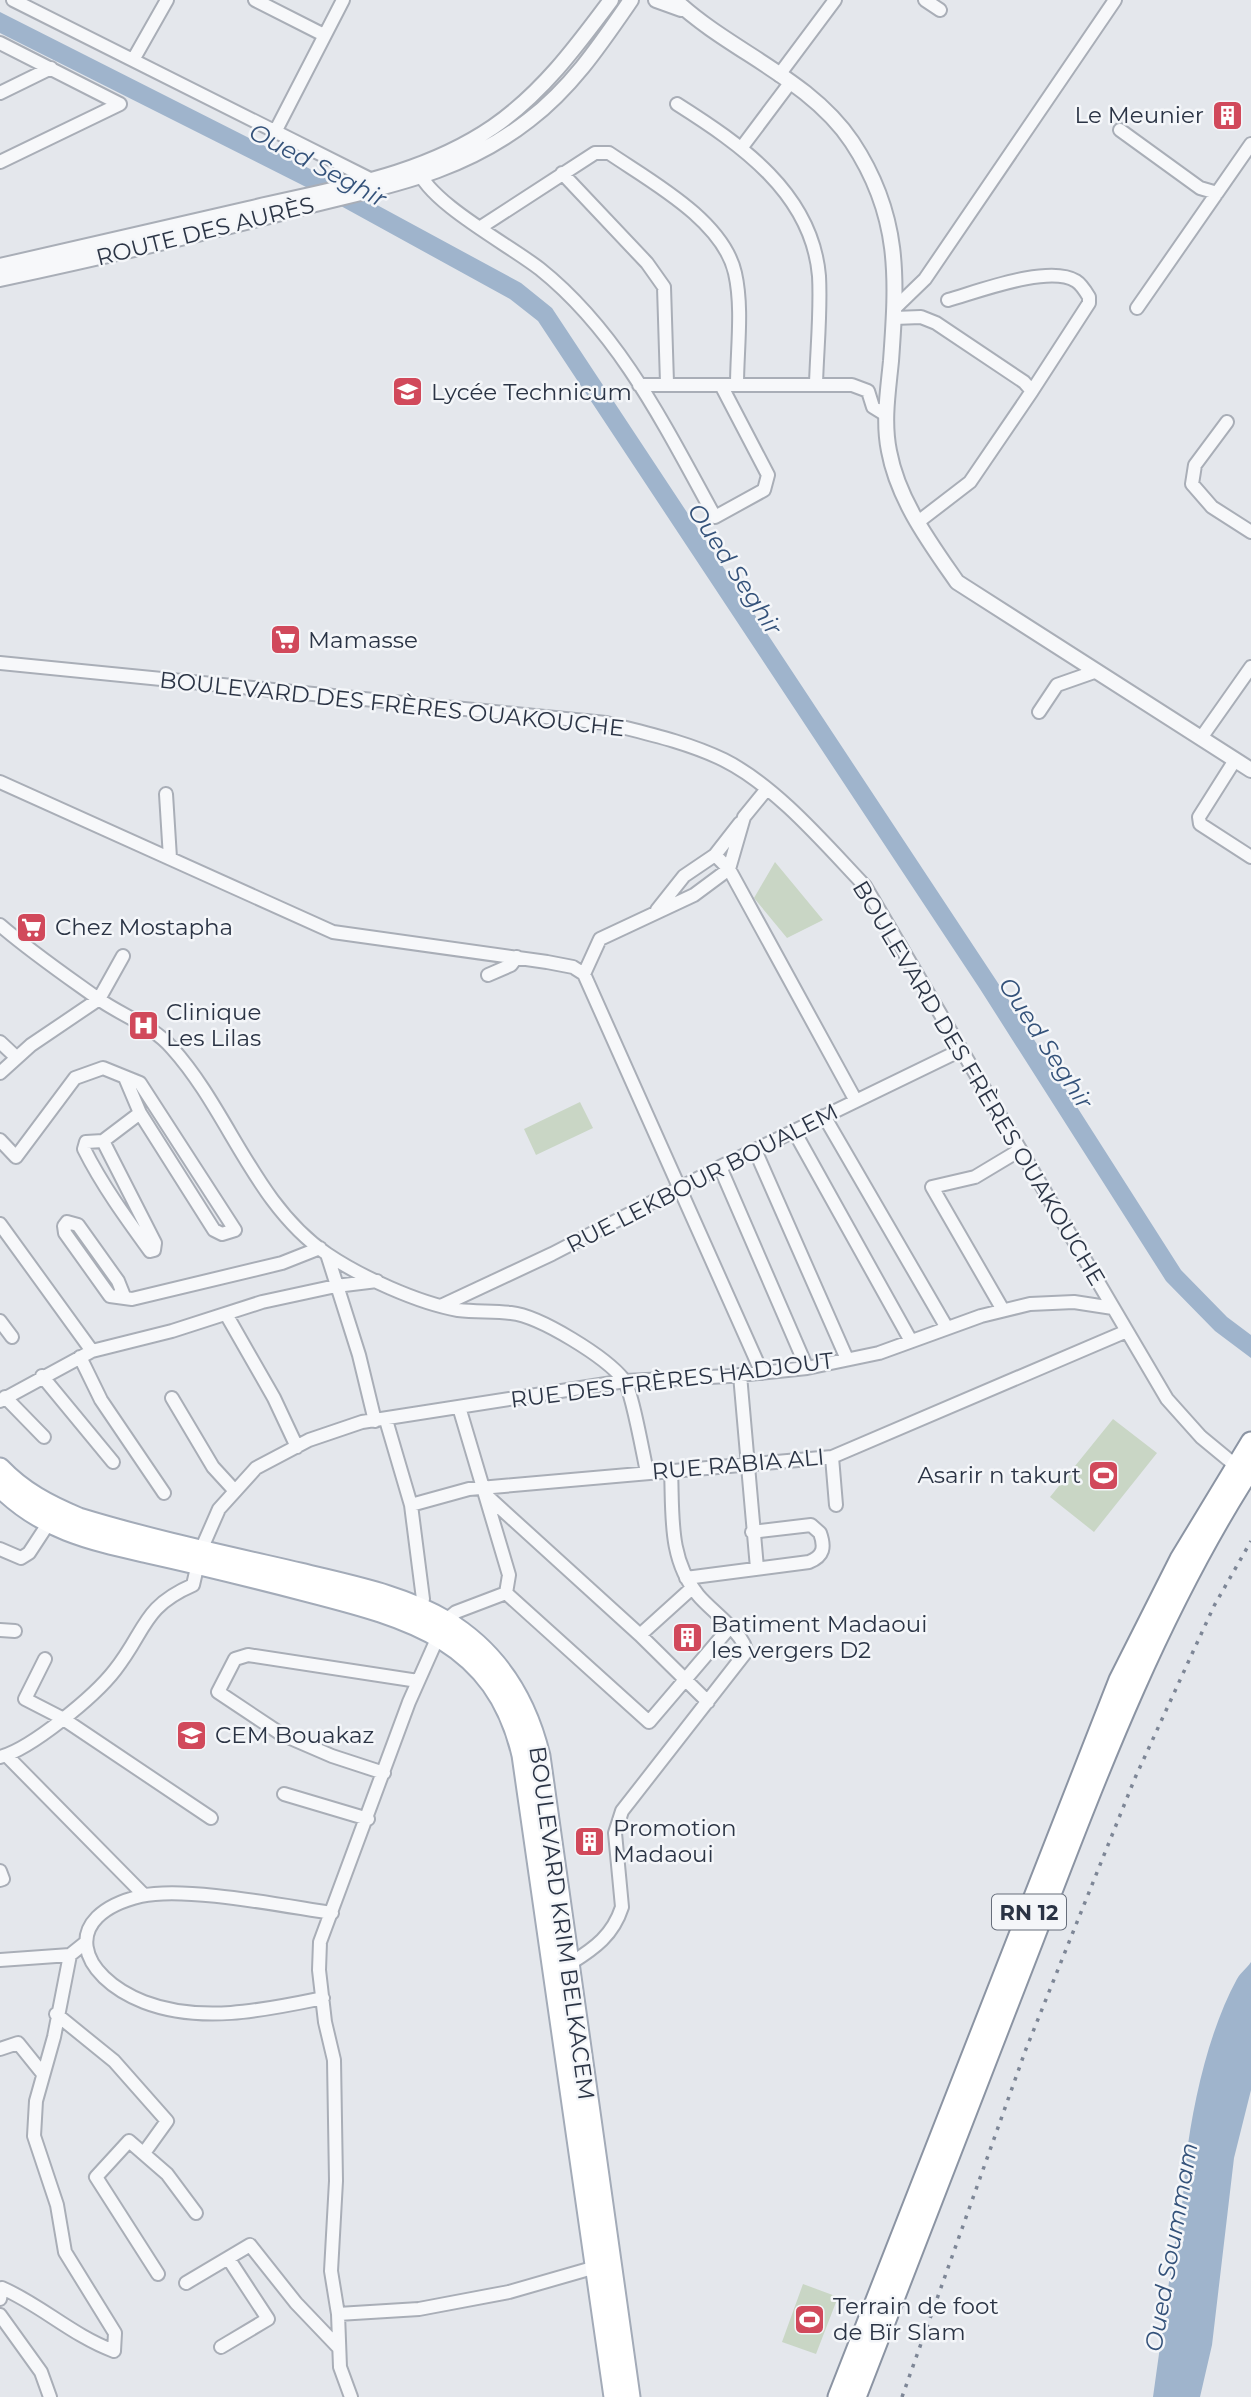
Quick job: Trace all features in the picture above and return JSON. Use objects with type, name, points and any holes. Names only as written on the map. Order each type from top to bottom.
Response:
[{"type":"main road","name":"RN 12","points":[[856,2397],[1106,1754],[1167,1616],[1245,1469],[1251,1442]]},
{"type":"main road","name":"BOULEVARD KRIM BELKACEM","points":[[0,1468],[21,1488],[47,1505],[200,1558]]},
{"type":"main road","name":"RN 12","points":[[838,2397],[1119,1680],[1180,1559],[1245,1469]]},
{"type":"main road","name":"BOULEVARD KRIM BELKACEM","points":[[0,1488],[33,1516],[89,1541],[200,1558],[384,1595],[480,1647],[502,1670],[532,1724],[540,1756],[630,2397]]},
{"type":"main road","name":"BOULEVARD KRIM BELKACEM","points":[[441,1628],[488,1677],[515,1726],[614,2397]]},
{"type":"street","points":[[13,0],[275,132],[364,186]]},
{"type":"street","points":[[133,60],[167,0]]},
{"type":"street","points":[[255,0],[324,35]]},
{"type":"street","points":[[275,132],[343,0]]},
{"type":"street","name":"ROUTE DES AURÈS","points":[[418,172],[494,126],[532,96],[564,62],[611,0]]},
{"type":"street","name":"ROUTE DES AURÈS","points":[[0,279],[471,158],[528,121],[588,64],[631,0]]},
{"type":"street","points":[[656,0],[688,12]]},
{"type":"street","points":[[675,0],[784,79],[840,126],[873,178],[892,238],[896,271],[898,308],[886,415],[889,452],[901,490],[918,522],[957,582],[1251,770]]},
{"type":"street","points":[[742,147],[835,0]]},
{"type":"street","points":[[925,0],[940,10]]},
{"type":"street","points":[[898,308],[925,279],[1115,0]]},
{"type":"street","points":[[0,43],[120,104],[0,162]]},
{"type":"street","points":[[0,93],[51,68]]},
{"type":"street","points":[[677,104],[742,147],[767,168],[791,201],[810,239],[819,275],[816,384]]},
{"type":"street","points":[[1120,130],[1200,188],[1217,192]]},
{"type":"street","points":[[1137,308],[1251,144]]},
{"type":"street","points":[[481,227],[562,173],[595,153],[604,151],[674,198],[708,227],[731,263],[735,277],[737,386]]},
{"type":"street","points":[[418,172],[428,189],[540,269],[579,305],[614,345],[715,517],[764,490],[768,475],[721,385]]},
{"type":"street","points":[[562,173],[647,263],[664,287],[667,383]]},
{"type":"street","name":"ROUTE DES AURÈS","points":[[0,266],[300,203]]},
{"type":"street","points":[[918,522],[970,482],[1089,303],[1089,298],[1077,281],[1064,276],[1023,279],[948,300]]},
{"type":"street","points":[[898,308],[936,323],[1018,378],[1032,391]]},
{"type":"street","points":[[898,308],[920,317]]},
{"type":"street","points":[[639,385],[816,384],[863,388],[873,407],[886,415]]},
{"type":"street","points":[[1227,422],[1195,466],[1192,484],[1212,507],[1251,532]]},
{"type":"street","name":"BOULEVARD DES FRÈRES OUAKOUCHE","points":[[0,663],[606,723],[669,739],[725,761],[766,790],[816,835],[865,886],[1167,1399],[1201,1437],[1245,1469]]},
{"type":"street","points":[[1201,738],[1251,667]]},
{"type":"street","points":[[1039,712],[1041,704],[1057,685],[1097,671]]},
{"type":"street","points":[[1235,760],[1199,817],[1200,824],[1251,857]]},
{"type":"street","points":[[0,782],[333,932],[517,957],[573,967],[584,974],[762,1373]]},
{"type":"street","points":[[584,974],[600,939],[694,895],[744,817],[766,790]]},
{"type":"street","points":[[166,794],[170,859]]},
{"type":"street","points":[[655,913],[684,876],[717,862],[744,817]]},
{"type":"street","points":[[717,862],[856,1101]]},
{"type":"street","points":[[0,925],[99,999],[149,1028],[170,1045],[188,1066],[249,1166],[296,1228],[323,1251],[378,1281],[457,1310],[514,1313],[544,1323],[583,1347],[625,1381],[647,1472]]},
{"type":"street","points":[[0,1073],[16,1057],[99,999],[122,956]]},
{"type":"street","points":[[488,975],[511,965],[517,957]]},
{"type":"street","points":[[0,1042],[16,1057]]},
{"type":"street","name":"RUE LEKBOUR BOUALEM","points":[[443,1305],[552,1254],[794,1130],[961,1050]]},
{"type":"street","points":[[0,1140],[16,1157],[75,1078],[103,1068],[126,1080],[140,1083],[235,1230],[222,1234],[214,1230],[141,1113],[126,1080]]},
{"type":"street","points":[[103,1141],[155,1243],[154,1251],[150,1251],[139,1237],[95,1171],[84,1149],[86,1142],[103,1141],[141,1113]]},
{"type":"street","points":[[824,1116],[947,1328]]},
{"type":"street","points":[[794,1130],[911,1341]]},
{"type":"street","points":[[755,1150],[846,1359]]},
{"type":"street","points":[[1003,1310],[932,1187],[975,1177],[1020,1150]]},
{"type":"street","points":[[720,1167],[807,1368]]},
{"type":"street","points":[[124,1296],[118,1281],[78,1225],[67,1222],[64,1226],[65,1233],[110,1296],[132,1299],[323,1251]]},
{"type":"street","points":[[0,1224],[92,1351]]},
{"type":"street","points":[[323,1251],[411,1505],[423,1599]]},
{"type":"street","points":[[44,1437],[3,1399],[92,1351],[336,1286],[378,1281]]},
{"type":"street","name":"RUE DES FRÈRES HADJOUT","points":[[3,1756],[27,1744],[91,1696],[117,1669],[156,1607],[169,1595],[193,1585],[200,1558],[219,1509],[256,1468],[297,1447],[362,1422],[625,1381],[740,1375],[807,1368],[879,1353],[947,1328],[1030,1304],[1074,1302],[1113,1308]]},
{"type":"street","points":[[226,1314],[274,1398],[297,1447]]},
{"type":"street","points":[[0,1321],[12,1337]]},
{"type":"street","name":"RUE RABIA ALI","points":[[411,1505],[482,1490],[647,1472],[832,1457],[1127,1331]]},
{"type":"street","points":[[80,1357],[102,1400],[164,1493]]},
{"type":"street","points":[[740,1375],[757,1568]]},
{"type":"street","points":[[42,1376],[113,1462]]},
{"type":"street","points":[[172,1398],[213,1466],[235,1491]]},
{"type":"street","points":[[459,1407],[509,1575],[506,1593]]},
{"type":"street","points":[[832,1457],[836,1505]]},
{"type":"street","points":[[571,1963],[598,1946],[618,1918],[622,1907],[615,1833],[622,1811],[746,1652],[744,1642],[689,1583],[674,1545],[671,1470]]},
{"type":"street","points":[[482,1490],[640,1635],[708,1702]]},
{"type":"street","points":[[0,1549],[21,1558],[29,1553],[48,1524]]},
{"type":"street","points":[[640,1635],[689,1583],[757,1568],[809,1562],[821,1556],[823,1543],[820,1533],[811,1525],[752,1532]]},
{"type":"street","points":[[351,2397],[340,2367],[338,2314],[331,2271],[336,2181],[334,2060],[323,1998],[320,1942],[418,1681],[441,1628],[456,1612],[506,1593]]},
{"type":"street","points":[[506,1593],[649,1722],[730,1627]]},
{"type":"street","points":[[0,1629],[15,1631]]},
{"type":"street","points":[[384,1773],[331,1756],[281,1734],[218,1692],[235,1659],[248,1655],[418,1681]]},
{"type":"street","points":[[45,1659],[25,1699],[62,1718],[211,1818]]},
{"type":"street","points":[[3,1756],[144,1895]]},
{"type":"street","points":[[284,1794],[368,1819]]},
{"type":"street","points":[[0,1871],[3,1879],[0,1880]]},
{"type":"street","points":[[323,1998],[252,2013],[192,2012],[144,2002],[109,1982],[88,1957],[85,1944],[88,1930],[99,1914],[114,1905],[144,1895],[225,1899],[332,1913]]},
{"type":"street","points":[[0,1960],[70,1955],[85,1944]]},
{"type":"street","points":[[1,2290],[21,2297],[97,2345],[114,2351],[115,2333],[65,2252],[57,2206],[34,2136],[36,2101],[70,1955]]},
{"type":"street","points":[[56,2014],[114,2062],[167,2121],[144,2153]]},
{"type":"street","points":[[0,2049],[18,2043],[43,2074]]},
{"type":"street","points":[[158,2274],[96,2177],[130,2141],[167,2174],[196,2213]]},
{"type":"street","points":[[186,2283],[250,2245],[296,2303],[339,2348]]},
{"type":"street","points":[[221,2347],[268,2319],[228,2258]]},
{"type":"street","points":[[338,2314],[419,2309],[509,2292],[596,2267]]},
{"type":"street","points":[[0,2315],[41,2372],[50,2397]]},
{"type":"green space","points":[[775,862],[823,920],[787,938],[754,898]]},
{"type":"green space","points":[[580,1102],[593,1128],[536,1155],[524,1129]]},
{"type":"green space","name":"Asarir n takurt","points":[[1113,1419],[1157,1453],[1094,1532],[1050,1497]]},
{"type":"green space","name":"Terrain de foot de Bïr Slam","points":[[803,2284],[838,2297],[816,2354],[782,2342]]},
{"type":"water","points":[[0,12],[318,173],[521,283],[552,308],[996,980],[1181,1270],[1227,1317],[1251,1335],[1251,1358],[1215,1331],[1166,1281],[980,989],[538,321],[510,299],[310,189],[0,33]]},
{"type":"water","points":[[1251,1962],[1251,2090],[1234,2158],[1212,2345],[1200,2397],[1153,2397],[1198,2091],[1210,2043],[1227,1999]]},
{"type":"railway","points":[[902,2397],[1026,2049],[1135,1778],[1214,1606],[1251,1541]]},
{"type":"place","name":"Le Meunier","points":[[1227,115]]},
{"type":"place","name":"Lycée Technicum","points":[[408,392]]},
{"type":"place","name":"Mamasse","points":[[285,640]]},
{"type":"place","name":"Chez Mostapha","points":[[32,927]]},
{"type":"place","name":"Clinique Les Lilas","points":[[143,1025]]},
{"type":"place","name":"Asarir n takurt","points":[[1104,1475]]},
{"type":"place","name":"Batiment Madaoui les vergers D2","points":[[688,1637]]},
{"type":"place","name":"CEM Bouakaz","points":[[192,1735]]},
{"type":"place","name":"Promotion Madaoui","points":[[590,1841]]},
{"type":"place","name":"Terrain de foot de Bïr Slam","points":[[810,2319]]},
{"type":"water label","name":"Oued Seghir","points":[[318,165]]},
{"type":"water label","name":"Oued Seghir","points":[[735,569]]},
{"type":"water label","name":"Oued Seghir","points":[[1046,1043]]},
{"type":"water label","name":"Oued Soummam","points":[[1171,2247]]}]
